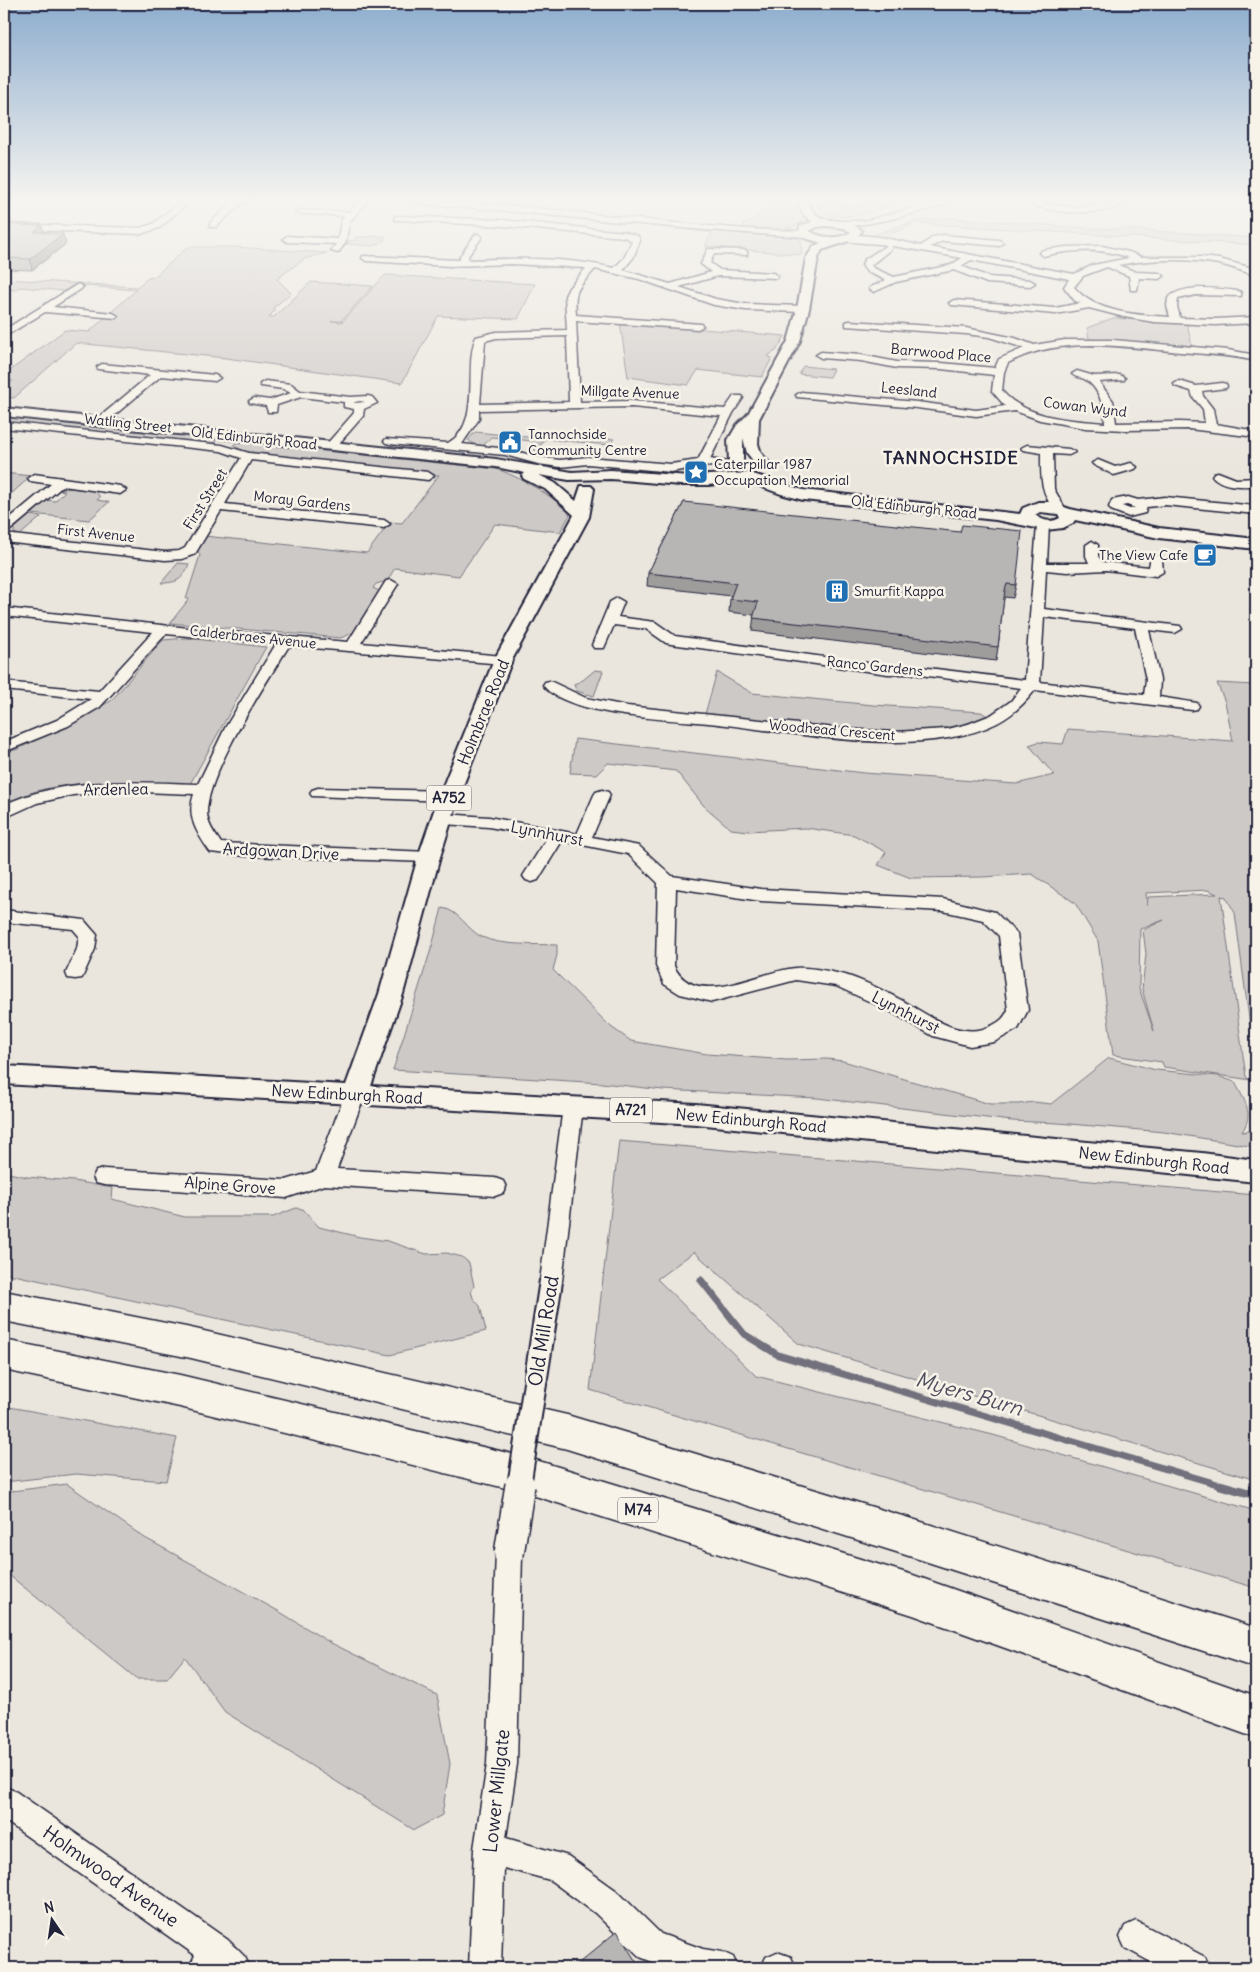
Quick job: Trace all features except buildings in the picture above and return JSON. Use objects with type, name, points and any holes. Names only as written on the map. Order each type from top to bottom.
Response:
[{"type":"highway","points":[[4,1306],[191,1343],[567,1432],[909,1537],[1256,1648]]},
{"type":"highway","name":"M74","points":[[4,1355],[180,1391],[528,1476],[913,1595],[1256,1717]]},
{"type":"main road","points":[[754,416],[742,428],[735,440],[732,465],[734,474],[747,477],[765,473],[765,466],[751,449],[749,437],[754,416],[794,341],[804,309],[806,293]]},
{"type":"main road","name":"Old Edinburgh Road","points":[[4,404],[100,422],[331,446],[408,448],[572,476],[618,474],[643,478],[693,481],[747,477],[786,491],[833,498],[996,515],[1038,512],[1050,507],[1064,515],[1159,533],[1256,544]]},
{"type":"main road","points":[[732,465],[754,461],[765,466]]},
{"type":"main road","name":"Old Edinburgh Road","points":[[504,464],[554,489],[569,493],[616,480],[643,478]]},
{"type":"main road","name":"Old Edinburgh Road","points":[[693,481],[718,475],[732,465]]},
{"type":"main road","name":"Old Edinburgh Road","points":[[765,466],[833,498]]},
{"type":"main road","points":[[581,513],[554,489],[553,480],[572,476],[588,481],[587,488]]},
{"type":"main road","name":"Holmbrae Road","points":[[355,1094],[391,994],[429,858],[449,796],[503,660],[581,517],[587,488]]},
{"type":"main road","name":"New Edinburgh Road","points":[[4,1075],[696,1114],[1194,1163],[1256,1171]]},
{"type":"street","points":[[4,334],[68,293]]},
{"type":"street","points":[[571,293],[570,318],[575,405]]},
{"type":"street","points":[[687,293],[714,302],[745,307],[804,309]]},
{"type":"street","points":[[1073,293],[1088,305],[1124,315],[1213,323],[1256,320]]},
{"type":"street","points":[[1176,320],[1172,306],[1173,298],[1222,293]]},
{"type":"street","points":[[1222,293],[1238,294]]},
{"type":"street","points":[[954,303],[976,302],[1055,311],[1088,305]]},
{"type":"street","points":[[43,309],[113,316]]},
{"type":"street","points":[[570,318],[698,326]]},
{"type":"street","points":[[849,324],[919,326],[973,331],[1013,340],[1034,348]]},
{"type":"street","points":[[867,337],[870,326]]},
{"type":"street","points":[[452,445],[458,442],[472,424],[480,340],[496,334],[572,333]]},
{"type":"street","points":[[1013,408],[1003,401],[997,391],[999,372],[1003,361],[1009,356],[1034,348],[1063,344],[1114,343],[1233,353],[1256,358]]},
{"type":"street","name":"Barrwood Place","points":[[809,360],[818,351],[897,365],[941,366],[999,372]]},
{"type":"street","points":[[102,368],[215,378]]},
{"type":"street","points":[[100,422],[159,373]]},
{"type":"street","points":[[1077,374],[1093,379],[1120,378]]},
{"type":"street","points":[[1093,379],[1093,382],[1102,391],[1110,406],[1111,426]]},
{"type":"street","points":[[265,384],[287,386],[297,394]]},
{"type":"street","points":[[1179,384],[1196,389],[1222,386]]},
{"type":"street","points":[[1196,389],[1198,397],[1208,409],[1211,428]]},
{"type":"street","name":"Leesland","points":[[789,401],[797,391],[976,413],[1013,408]]},
{"type":"street","points":[[254,401],[272,406],[297,394],[355,403],[359,414],[331,446]]},
{"type":"street","points":[[703,462],[728,413],[738,398]]},
{"type":"street","name":"Millgate Avenue","points":[[475,407],[648,404],[728,413]]},
{"type":"street","name":"Cowan Wynd","points":[[1013,408],[1052,420],[1141,428],[1178,425],[1256,434]]},
{"type":"street","name":"Watling Street","points":[[4,426],[219,448],[248,456]]},
{"type":"street","points":[[219,448],[230,435]]},
{"type":"street","points":[[390,441],[408,448],[452,445],[507,452],[530,459],[576,464],[588,460],[672,468],[703,462],[732,465]]},
{"type":"street","points":[[1027,448],[1068,452]]},
{"type":"street","points":[[1032,685],[1041,566],[1038,512],[1047,487],[1047,450]]},
{"type":"street","points":[[248,456],[428,476]]},
{"type":"street","name":"First Street","points":[[185,554],[190,551],[248,456]]},
{"type":"street","points":[[1098,463],[1113,471],[1131,467]]},
{"type":"street","points":[[1113,471],[1119,494],[1114,505],[1118,510],[1124,512],[1139,511],[1142,508],[1138,504],[1228,495],[1256,482]]},
{"type":"street","points":[[1218,476],[1228,495],[1256,510]]},
{"type":"street","points":[[34,478],[120,490]]},
{"type":"street","points":[[4,529],[60,482]]},
{"type":"street","name":"Moray Gardens","points":[[218,507],[384,524]]},
{"type":"street","name":"First Avenue","points":[[4,538],[165,556],[185,554]]},
{"type":"street","points":[[1092,545],[1092,556],[1097,566]]},
{"type":"street","points":[[1041,566],[1067,568],[1097,566],[1156,572],[1156,559]]},
{"type":"street","points":[[352,647],[391,584]]},
{"type":"street","points":[[599,645],[617,602]]},
{"type":"street","name":"Calderbraes Avenue","points":[[4,612],[352,647],[503,660]]},
{"type":"street","points":[[1038,612],[1175,628]]},
{"type":"street","name":"Ranco Gardens","points":[[608,620],[650,625],[671,640],[715,652],[881,669],[912,670],[1192,706]]},
{"type":"street","points":[[1141,625],[1153,680],[1151,701]]},
{"type":"street","points":[[4,747],[65,722],[84,712],[103,696],[164,628]]},
{"type":"street","name":"Ardgowan Drive","points":[[285,640],[237,720],[203,789],[198,813],[207,836],[216,848],[429,858]]},
{"type":"street","name":"Woodhead Crescent","points":[[550,685],[561,694],[628,710],[872,736],[941,734],[982,725],[999,718],[1014,707],[1026,695],[1032,685]]},
{"type":"street","points":[[4,686],[103,696]]},
{"type":"street","name":"Ardenlea","points":[[4,813],[9,808],[52,793],[96,786],[203,789]]},
{"type":"street","points":[[318,793],[449,796]]},
{"type":"street","points":[[583,839],[602,795]]},
{"type":"street","name":"Lynnhurst","points":[[443,819],[490,822],[633,850],[667,881],[761,895],[943,905],[989,916],[1008,934],[1018,1010],[1012,1024],[987,1037],[970,1039],[940,1031],[895,1005],[840,980],[796,974],[712,994],[687,990],[671,979],[665,966],[667,881]]},
{"type":"street","points":[[532,876],[558,834]]},
{"type":"street","points":[[4,916],[78,924],[88,935],[86,949],[75,973]]},
{"type":"street","points":[[355,1094],[324,1177],[495,1187]]},
{"type":"street","name":"Old Mill Road","points":[[508,1554],[550,1281],[574,1107]]},
{"type":"street","name":"Alpine Grove","points":[[104,1177],[286,1189],[324,1177]]},
{"type":"street","name":"Lower Millgate","points":[[485,1968],[488,1849],[502,1764],[508,1554]]},
{"type":"street","name":"Holmwood Avenue","points":[[4,1802],[219,1962]]},
{"type":"street","points":[[488,1849],[557,1867],[606,1902],[651,1946],[703,1965],[722,1968]]},
{"type":"street","points":[[1136,1937],[1194,1968]]},
{"type":"shaded area","points":[[133,293],[291,293],[273,308],[275,310],[269,317],[274,317],[299,293],[367,293],[341,321],[331,321],[342,322],[369,293],[531,293],[518,319],[438,316],[402,383],[226,358],[76,343],[14,398],[4,397],[4,387],[13,381],[4,379],[4,375],[65,330],[89,332]]},
{"type":"shaded area","points":[[1113,318],[1187,324],[1192,346],[1089,339],[1087,328]]},
{"type":"shaded area","points":[[620,322],[785,336],[776,351],[769,355],[772,358],[762,377],[698,370],[688,385],[628,377]]},
{"type":"shaded area","points":[[803,366],[833,369],[829,377],[799,374]]},
{"type":"shaded area","points":[[4,416],[107,429],[214,439],[216,442],[210,444],[186,443],[4,423]]},
{"type":"shaded area","points":[[475,432],[538,438],[542,432],[545,432],[532,450],[527,450],[533,441],[491,437],[483,446],[475,445],[468,440]]},
{"type":"shaded area","points":[[548,433],[614,439],[610,445],[545,439],[537,451],[534,450]]},
{"type":"shaded area","points":[[239,442],[496,469],[537,488],[558,502],[570,515],[560,532],[495,524],[459,576],[395,568],[387,581],[376,584],[373,588],[379,591],[379,594],[357,631],[341,638],[170,623],[189,599],[186,599],[200,555],[196,548],[204,536],[367,553],[390,522],[402,523],[439,475],[266,456],[267,454],[244,451],[234,446],[234,444]]},
{"type":"shaded area","points":[[4,473],[31,476],[10,495],[4,494]]},
{"type":"shaded area","points":[[70,488],[95,491],[100,497],[97,500],[109,502],[89,520],[32,514],[47,500],[55,501],[65,491],[59,490]]},
{"type":"shaded area","points":[[30,515],[41,517],[20,535],[14,533],[14,529]]},
{"type":"shaded area","points":[[178,563],[189,564],[182,577],[176,581],[161,583]]},
{"type":"shaded area","points":[[186,638],[266,647],[190,784],[93,783],[67,785],[42,789],[21,797],[4,807],[4,753],[18,749],[111,701],[163,640]]},
{"type":"shaded area","points":[[595,670],[603,671],[594,696],[576,691],[574,684],[583,680]]},
{"type":"shaded area","points":[[717,672],[752,693],[873,705],[981,712],[989,717],[955,726],[920,731],[884,732],[812,728],[705,714]]},
{"type":"shaded area","points":[[1217,683],[1255,685],[1256,1071],[1235,913],[1226,897],[1221,896],[1246,1077],[1251,1080],[1164,1067],[1162,1062],[1113,1055],[1098,941],[1075,903],[1032,874],[911,878],[878,865],[886,852],[854,835],[806,828],[748,831],[731,829],[704,806],[676,771],[608,763],[597,774],[570,773],[575,739],[864,773],[1016,784],[1054,775],[1029,745],[1038,742],[1063,744],[1068,729],[1233,741],[1225,702]],"holes":[[[1208,890],[1217,894],[1148,897],[1147,906],[1146,893]],[[1164,920],[1143,930],[1146,954],[1142,989],[1154,1031],[1139,988],[1140,929]]]},
{"type":"shaded area","points":[[442,908],[453,912],[477,934],[490,940],[518,944],[557,945],[557,955],[553,970],[611,1027],[631,1041],[707,1054],[787,1060],[827,1059],[843,1061],[990,1104],[1034,1102],[1051,1104],[1109,1058],[1156,1070],[1218,1076],[1235,1082],[1245,1101],[1248,1112],[1246,1125],[1242,1132],[1256,1130],[1256,1147],[1164,1132],[1012,1121],[817,1098],[663,1090],[602,1083],[393,1070]]},
{"type":"shaded area","points":[[619,1141],[1256,1195],[1256,1480],[799,1344],[694,1252],[657,1279],[756,1376],[993,1435],[1256,1511],[1256,1588],[590,1390]]},
{"type":"shaded area","points":[[4,1172],[27,1177],[74,1181],[113,1188],[112,1199],[185,1217],[273,1217],[296,1208],[303,1209],[319,1227],[360,1237],[388,1241],[426,1254],[447,1253],[462,1257],[469,1263],[474,1286],[471,1291],[473,1298],[480,1306],[486,1331],[390,1355],[4,1273]]},
{"type":"shaded area","points":[[4,1406],[177,1438],[166,1481],[76,1474],[4,1482]]},
{"type":"shaded area","points":[[67,1484],[145,1538],[280,1612],[329,1642],[437,1695],[450,1764],[442,1815],[414,1830],[225,1712],[185,1657],[167,1679],[137,1679],[4,1571],[4,1492]]},
{"type":"waterway","name":"Myers Burn","points":[[701,1280],[744,1334],[778,1355],[1224,1486]]},
{"type":"waterway","name":"Myers Burn","points":[[1220,1485],[1256,1495]]},
{"type":"place","name":"Tannochside Community Centre","points":[[510,442]]},
{"type":"place","name":"Caterpillar 1987 Occupation Memorial","points":[[696,472]]},
{"type":"place","name":"The View Cafe","points":[[1205,555]]},
{"type":"place","name":"Smurfit Kappa","points":[[837,591]]},
{"type":"district","name":"TANNOCHSIDE","points":[[951,458]]}]
